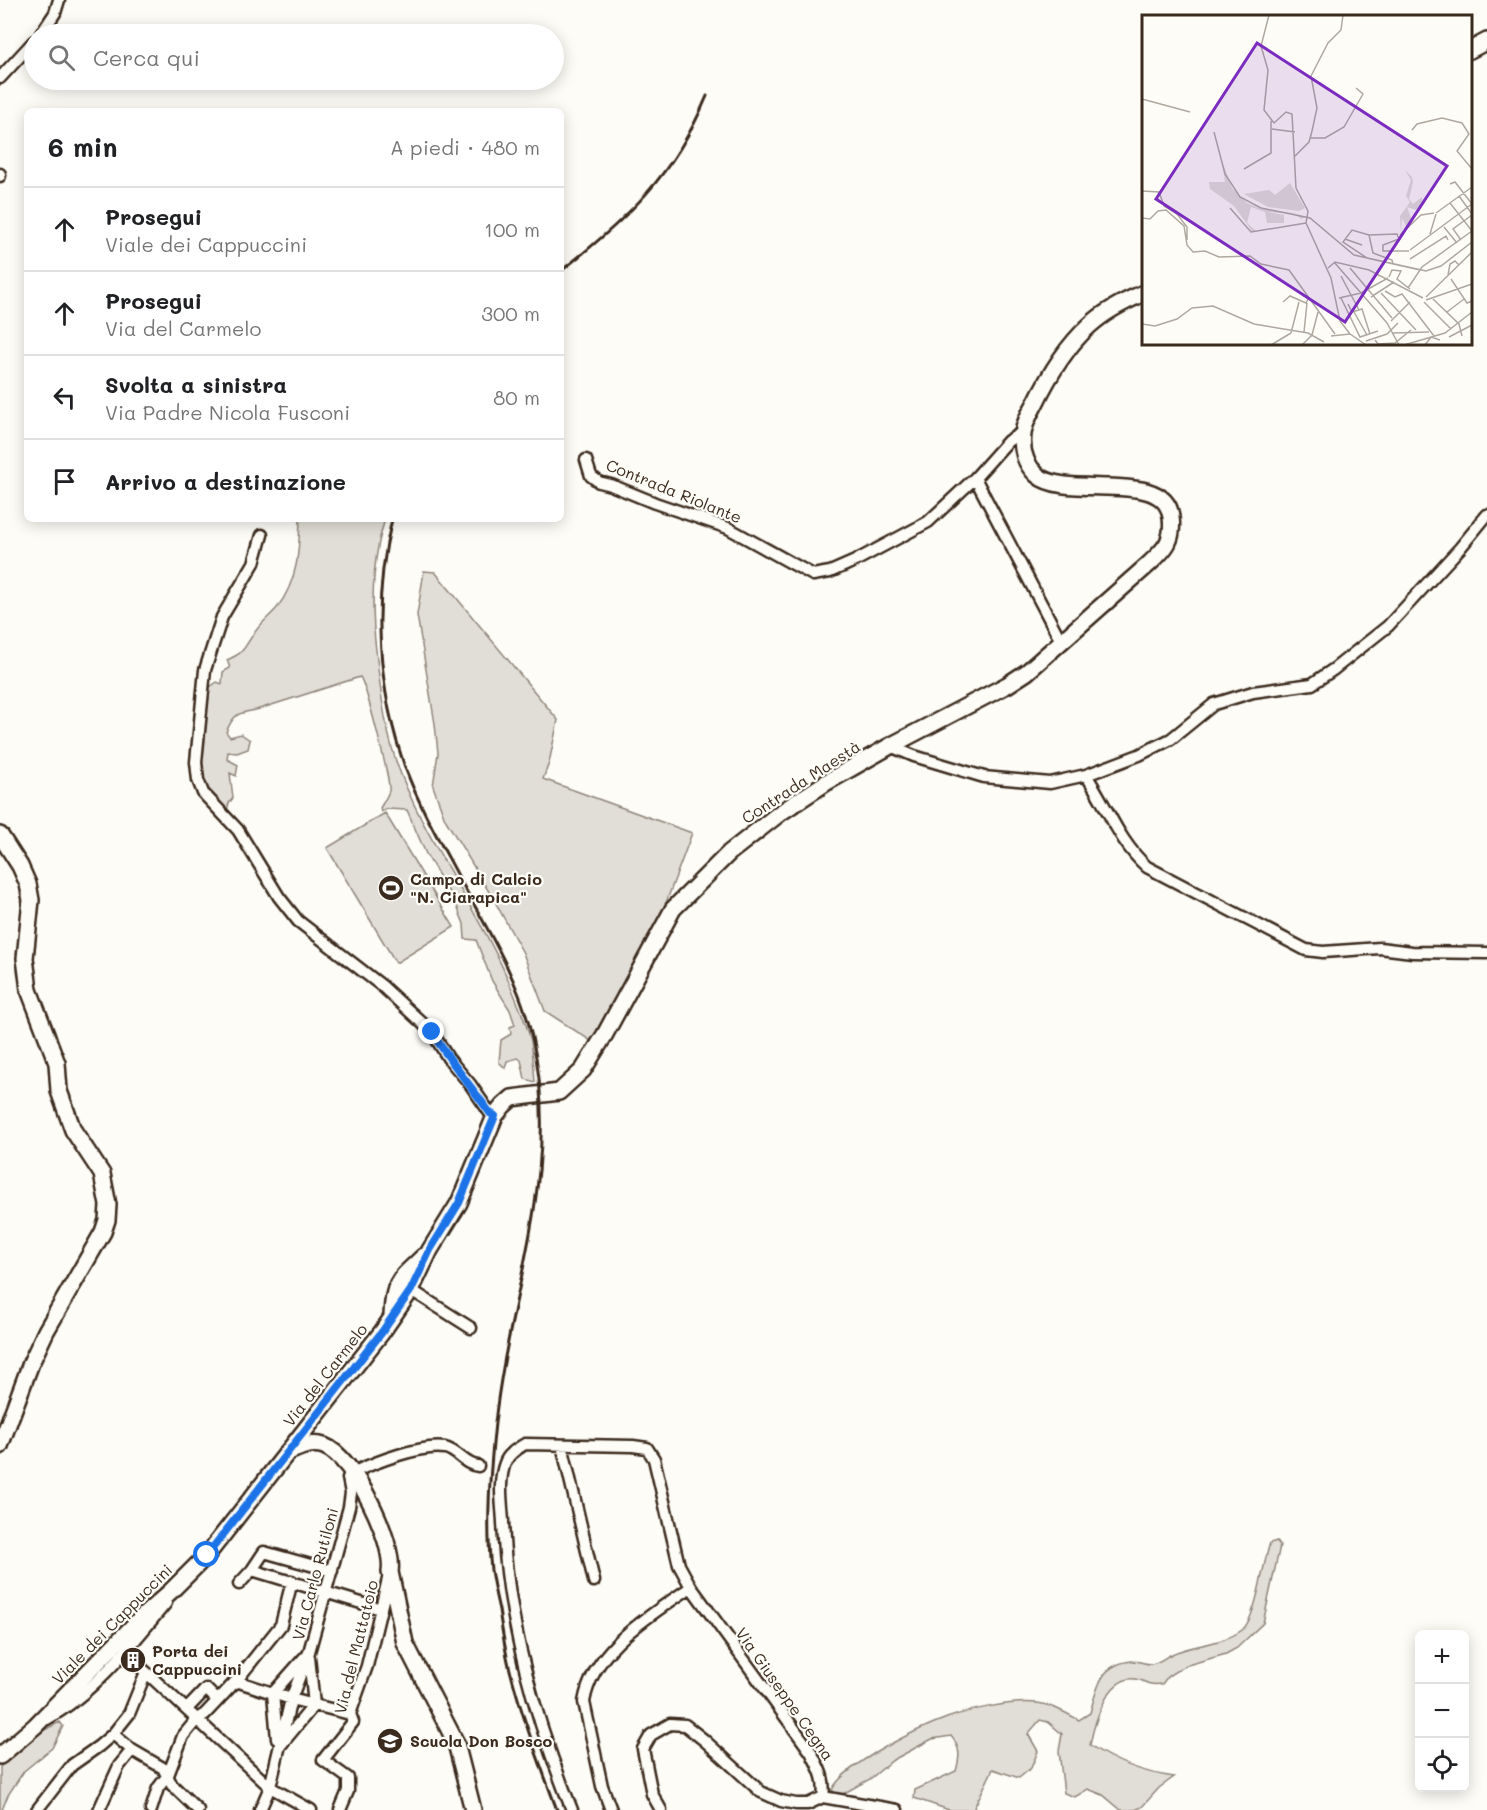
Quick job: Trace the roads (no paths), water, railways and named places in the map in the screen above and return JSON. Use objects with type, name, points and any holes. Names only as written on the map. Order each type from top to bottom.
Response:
[{"type":"street","points":[[48,24],[56,13],[59,0]]},
{"type":"street","points":[[1472,49],[1487,41]]},
{"type":"street","points":[[0,78],[24,52]]},
{"type":"street","name":"Contrada Riolante","points":[[1006,685],[1027,672],[1062,643],[1166,547],[1173,531],[1171,513],[1166,502],[1154,493],[1051,482],[1038,476],[1026,463],[1022,447],[1023,432],[1049,374],[1074,341],[1091,324],[1142,294]]},
{"type":"street","name":"Contrada Riolante","points":[[586,460],[591,476],[599,482],[728,528],[813,575],[830,572],[855,561],[928,522],[975,478],[1008,441],[1023,432]]},
{"type":"street","points":[[975,478],[1062,643]]},
{"type":"street","points":[[890,746],[914,756],[984,777],[1050,783],[1086,775],[1171,740],[1214,704],[1253,692],[1312,684],[1388,626],[1461,548],[1487,514]]},
{"type":"street","points":[[261,535],[254,563],[222,617],[205,670],[196,762],[198,780],[203,793],[238,830],[279,897],[298,921],[382,986],[432,1032],[448,1058],[490,1113],[495,1116]]},
{"type":"street","name":"Contrada Maestà","points":[[550,1094],[567,1087],[583,1070],[673,909],[729,853],[780,813],[828,782],[890,746],[1006,685]]},
{"type":"street","points":[[1086,775],[1134,856],[1148,867],[1306,950],[1323,952],[1380,948],[1412,952],[1487,953]]},
{"type":"street","points":[[0,835],[20,867],[28,884],[31,900],[25,958],[29,990],[57,1063],[59,1090],[73,1130],[102,1174],[108,1205],[103,1232],[41,1342],[0,1446]]},
{"type":"street","name":"Via del Carmelo","points":[[286,1454],[392,1318],[411,1290],[430,1250],[459,1203],[495,1116],[512,1098],[550,1094]]},
{"type":"street","name":"Via del Carmelo","points":[[392,1318],[392,1299],[398,1282],[407,1270],[430,1250]]},
{"type":"street","points":[[411,1290],[471,1328]]},
{"type":"street","points":[[312,1421],[312,1432],[317,1444]]},
{"type":"street","points":[[286,1454],[298,1448],[317,1444],[333,1450],[353,1470],[389,1546],[392,1562],[390,1572],[405,1643],[456,1743],[472,1810]]},
{"type":"street","points":[[572,1810],[542,1730],[526,1677],[513,1617],[504,1552],[501,1485],[505,1461],[513,1451],[525,1444],[562,1445],[594,1581]]},
{"type":"street","name":"Via Giuseppe Cegna","points":[[562,1445],[633,1446],[647,1449],[654,1459],[679,1565],[691,1587],[811,1752],[821,1770],[825,1785],[823,1797]]},
{"type":"street","points":[[353,1470],[430,1447],[448,1448],[472,1466],[478,1466]]},
{"type":"street","name":"Viale dei Cappuccini","points":[[0,1756],[35,1726],[141,1618],[207,1555],[286,1454]]},
{"type":"street","name":"Via Carlo Rutiloni","points":[[278,1748],[291,1699],[309,1652],[349,1507],[351,1493],[348,1478],[353,1470]]},
{"type":"street","points":[[238,1584],[252,1570],[264,1552],[332,1570]]},
{"type":"street","points":[[252,1570],[381,1609]]},
{"type":"street","name":"Via del Mattatoio","points":[[340,1810],[348,1791],[348,1778],[323,1760],[353,1722],[350,1714],[367,1666],[390,1572]]},
{"type":"street","points":[[151,1810],[158,1788],[168,1775],[183,1736],[236,1681],[281,1625],[292,1581]]},
{"type":"street","points":[[611,1810],[602,1786],[584,1702],[586,1688],[615,1644],[633,1628],[691,1587]]},
{"type":"street","points":[[35,1726],[66,1709],[130,1657],[171,1591]]},
{"type":"street","points":[[261,1810],[270,1787],[278,1748],[273,1693],[309,1652]]},
{"type":"street","points":[[278,1748],[314,1705],[309,1652]]},
{"type":"street","points":[[130,1657],[270,1787],[310,1810]]},
{"type":"street","points":[[37,1810],[72,1765],[113,1734],[129,1714],[146,1672]]},
{"type":"street","points":[[236,1681],[291,1699],[350,1714]]},
{"type":"street","points":[[187,1709],[206,1689],[217,1700]]},
{"type":"street","points":[[661,1810],[652,1794],[643,1749],[651,1735],[670,1724],[685,1725],[761,1792],[781,1801],[808,1804],[823,1797],[897,1810]]},
{"type":"street","points":[[113,1734],[132,1750],[164,1768],[172,1785],[198,1810]]},
{"type":"street","points":[[99,1810],[118,1766],[132,1750]]},
{"type":"railway","points":[[564,269],[607,233],[646,194],[680,149],[707,96]]},
{"type":"railway","points":[[391,522],[382,582],[380,614],[384,677],[396,739],[406,770],[425,814],[494,940],[520,997],[532,1037],[540,1087],[541,1136],[538,1184],[495,1423],[490,1478],[489,1534],[492,1575],[510,1670],[557,1810]]},
{"type":"place","name":"Campo di Calcio \"N. Ciarapica\"","points":[[391,888]]},
{"type":"place","name":"Porta dei Cappuccini","points":[[133,1660]]},
{"type":"place","name":"Scuola Don Bosco","points":[[390,1741]]}]
